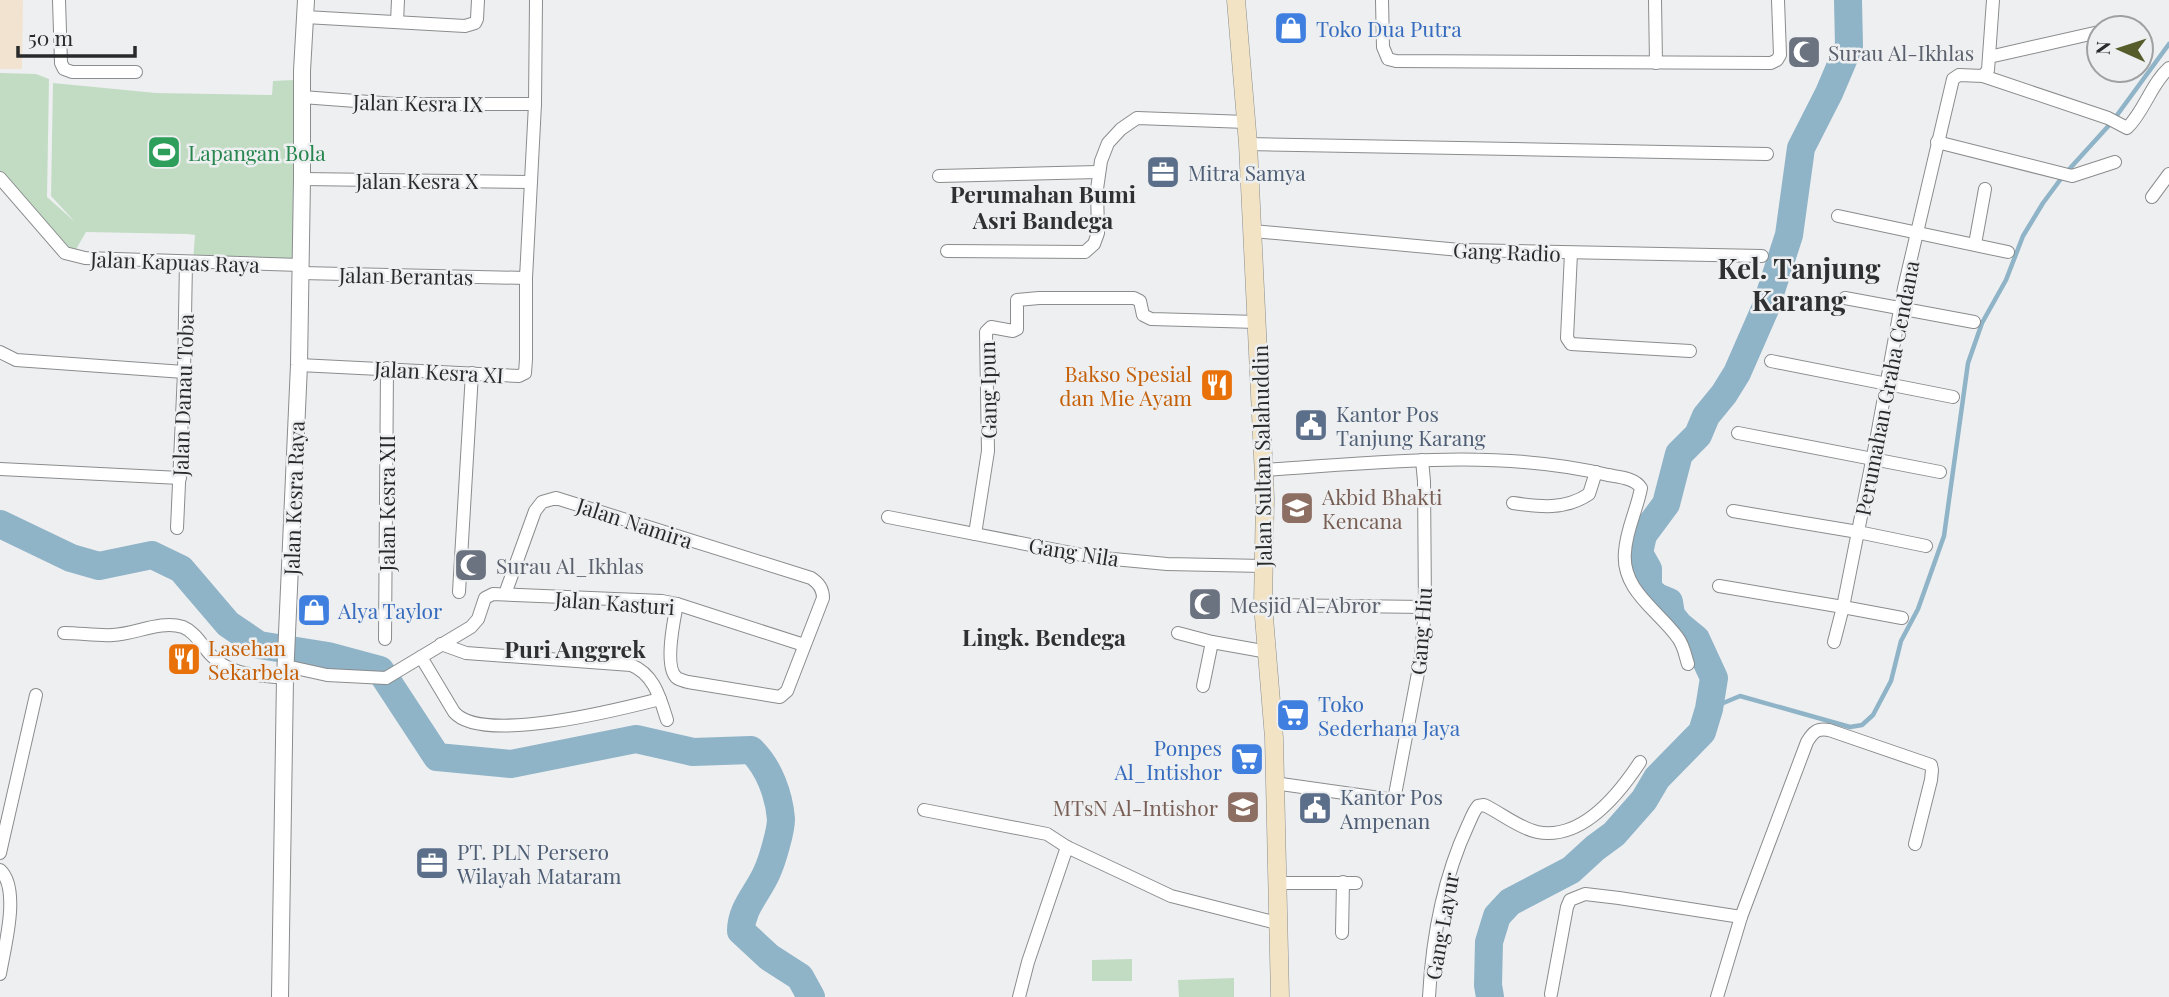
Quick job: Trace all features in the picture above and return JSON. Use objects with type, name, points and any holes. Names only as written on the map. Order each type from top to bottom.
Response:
[{"type":"main road","name":"Jalan Sultan Salahuddin","points":[[1236,0],[1248,144],[1264,470],[1264,605],[1274,738],[1280,997]]},
{"type":"street","points":[[59,0],[61,63],[64,69],[72,72],[136,72]]},
{"type":"street","name":"Jalan Kesra Raya","points":[[280,997],[286,666],[299,365],[302,97],[306,0]]},
{"type":"street","points":[[397,22],[398,0]]},
{"type":"street","points":[[305,17],[465,26],[478,19],[478,0]]},
{"type":"street","points":[[526,278],[535,104],[536,0]]},
{"type":"street","points":[[1382,0],[1383,47],[1388,59],[1396,61],[1656,62],[1774,62],[1780,53],[1778,0]]},
{"type":"street","points":[[1655,0],[1656,62]]},
{"type":"street","points":[[1993,0],[1988,70],[1983,76],[2108,118],[2127,128],[2169,68]]},
{"type":"street","points":[[1989,57],[2085,35]]},
{"type":"street","name":"Perumahan Graha Cendana","points":[[1834,642],[1873,458],[1900,309],[1953,79],[1959,75],[1983,76]]},
{"type":"street","name":"Jalan Kesra IX","points":[[302,97],[396,104],[535,104]]},
{"type":"street","points":[[947,251],[1085,251],[1094,244],[1098,233],[1098,172],[1108,143],[1121,129],[1137,118],[1246,122]]},
{"type":"street","points":[[1937,142],[2072,176],[2115,162]]},
{"type":"street","points":[[1248,144],[1767,154]]},
{"type":"street","points":[[939,176],[1098,172]]},
{"type":"street","points":[[2152,197],[2169,174]]},
{"type":"street","name":"Jalan Kapuas Raya","points":[[0,178],[65,253],[72,256],[301,269]]},
{"type":"street","name":"Jalan Kesra X","points":[[302,179],[531,182]]},
{"type":"street","points":[[1975,244],[1985,189]]},
{"type":"street","points":[[1838,216],[2008,252]]},
{"type":"street","name":"Gang Radio","points":[[1253,231],[1460,250],[1762,256]]},
{"type":"street","points":[[1572,253],[1567,336],[1571,344],[1690,351]]},
{"type":"street","name":"Jalan Danau Toba","points":[[177,528],[186,262]]},
{"type":"street","name":"Jalan Berantas","points":[[301,269],[526,278]]},
{"type":"street","name":"Jalan Kesra XI","points":[[299,365],[519,376],[525,373],[526,359],[526,278]]},
{"type":"street","name":"Gang Ipun","points":[[975,534],[988,451],[987,331],[991,327],[1016,330],[1017,300],[1134,298],[1140,302],[1143,315],[1151,319],[1257,322]]},
{"type":"street","points":[[1845,298],[1974,322]]},
{"type":"street","points":[[0,352],[16,360],[184,372]]},
{"type":"street","points":[[1771,361],[1953,397]]},
{"type":"street","name":"Jalan Kesra XII","points":[[385,639],[387,368]]},
{"type":"street","points":[[458,592],[472,373]]},
{"type":"street","points":[[1738,433],[1941,472]]},
{"type":"street","points":[[1264,470],[1422,460],[1530,462],[1596,472],[1633,481],[1641,486],[1625,552],[1627,574],[1636,591],[1680,641],[1688,664]]},
{"type":"street","name":"Gang Hiu","points":[[1274,783],[1394,800],[1422,657],[1425,607],[1422,460]]},
{"type":"street","points":[[0,469],[180,478]]},
{"type":"street","points":[[1513,503],[1540,507],[1564,506],[1589,494],[1596,472]]},
{"type":"street","name":"Jalan Namira","points":[[505,594],[536,511],[542,502],[552,498],[563,499],[811,578],[821,587],[823,598],[804,645]]},
{"type":"street","points":[[1733,511],[1858,532],[1926,547]]},
{"type":"street","name":"Gang Nila","points":[[888,517],[1093,557],[1167,564],[1264,566]]},
{"type":"street","points":[[1719,586],[1902,618]]},
{"type":"street","points":[[64,633],[112,635],[143,631],[159,625],[174,625],[193,633],[210,654],[226,667],[250,674],[286,666],[327,675],[386,678],[474,624],[487,596],[505,594]]},
{"type":"street","name":"Jalan Kasturi","points":[[505,594],[662,601],[804,645]]},
{"type":"street","points":[[677,604],[670,663],[674,675],[688,682],[780,697],[787,691],[804,645]]},
{"type":"street","points":[[1264,605],[1425,607]]},
{"type":"street","points":[[1178,633],[1268,652]]},
{"type":"street","points":[[1203,686],[1212,642]]},
{"type":"street","points":[[441,644],[466,653],[631,665],[648,675],[667,720]]},
{"type":"street","points":[[421,657],[456,715],[468,722],[501,725],[555,723],[660,699]]},
{"type":"street","points":[[0,853],[36,695]]},
{"type":"street","points":[[1717,997],[1741,917],[1807,742],[1815,731],[1829,730],[1931,765],[1931,780],[1915,844]]},
{"type":"street","name":"Gang Layur","points":[[1429,997],[1440,905],[1445,885],[1456,851],[1478,806],[1484,805],[1532,831],[1561,831],[1574,827],[1608,805],[1640,762]]},
{"type":"street","points":[[924,810],[1047,834],[1067,847],[1171,896],[1277,923]]},
{"type":"street","points":[[1018,997],[1067,847]]},
{"type":"street","points":[[0,870],[6,877],[10,905],[0,974]]},
{"type":"street","points":[[1278,883],[1350,883],[1342,933]]},
{"type":"street","points":[[1551,994],[1567,907],[1570,900],[1576,897],[1585,894],[1619,898],[1741,917]]},
{"type":"shaded area","points":[[0,0],[23,0],[22,69],[0,69]]},
{"type":"green space","points":[[0,73],[36,74],[49,79],[47,197],[75,222],[51,196],[53,83],[156,93],[272,95],[273,81],[293,80],[293,265],[193,262],[195,235],[187,234],[86,232],[72,256],[0,178]]},
{"type":"green space","points":[[1132,959],[1132,981],[1092,981],[1092,960]]},
{"type":"green space","points":[[1234,978],[1234,997],[1179,997],[1178,980]]},
{"type":"waterway","points":[[1490,997],[1489,942],[1497,916],[1510,902],[1571,870],[1614,834],[1644,800],[1657,778],[1702,732],[1714,678],[1696,639],[1671,615],[1669,602],[1648,589],[1648,569],[1639,553],[1643,535],[1666,504],[1679,454],[1698,435],[1706,416],[1737,373],[1765,309],[1789,235],[1801,148],[1849,46],[1848,0]]},
{"type":"waterway","points":[[1709,709],[1740,696],[1850,727],[1862,725],[1873,715],[1891,681],[1901,641],[1918,609],[1944,536],[1968,363],[1982,323],[2006,280],[2023,236],[2043,203],[2063,176],[2112,122],[2169,44]]},
{"type":"waterway","points":[[0,524],[71,558],[99,566],[152,555],[181,569],[228,624],[259,645],[328,656],[380,670],[437,757],[511,764],[636,739],[693,752],[751,750],[772,782],[781,819],[771,861],[747,908],[741,931],[769,957],[800,977],[811,997]]},
{"type":"place","name":"Toko Dua Putra","points":[[1291,28]]},
{"type":"place","name":"Surau Al-Ikhlas","points":[[1804,52]]},
{"type":"place","name":"Lapangan Bola","points":[[164,152]]},
{"type":"place","name":"Mitra Samya","points":[[1163,172]]},
{"type":"place","name":"Bakso Spesial dan Mie Ayam","points":[[1217,385]]},
{"type":"place","name":"Kantor Pos Tanjung Karang","points":[[1311,425]]},
{"type":"place","name":"Akbid Bhakti Kencana","points":[[1297,508]]},
{"type":"place","name":"Surau Al_Ikhlas","points":[[471,565]]},
{"type":"place","name":"Mesjid Al-Abror","points":[[1205,604]]},
{"type":"place","name":"Alya Taylor","points":[[314,610]]},
{"type":"place","name":"Lasehan Sekarbela","points":[[184,659]]},
{"type":"place","name":"Toko Sederhana Jaya","points":[[1293,715]]},
{"type":"place","name":"Ponpes Al_Intishor","points":[[1247,759]]},
{"type":"place","name":"MTsN Al-Intishor","points":[[1243,807]]},
{"type":"place","name":"Kantor Pos Ampenan","points":[[1315,808]]},
{"type":"place","name":"PT. PLN Persero Wilayah Mataram","points":[[432,863]]},
{"type":"district","name":"Perumahan Bumi Asri Bandega","points":[[1043,206]]},
{"type":"district","name":"Kel. Tanjung Karang","points":[[1799,283]]},
{"type":"district","name":"Lingk. Bendega","points":[[1044,636]]},
{"type":"district","name":"Puri Anggrek","points":[[575,648]]}]
